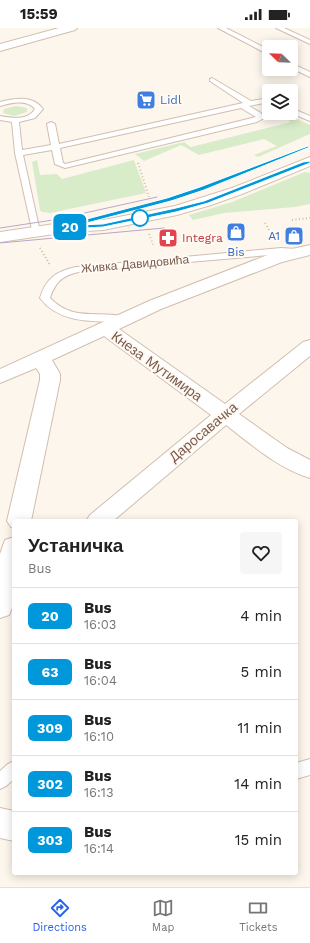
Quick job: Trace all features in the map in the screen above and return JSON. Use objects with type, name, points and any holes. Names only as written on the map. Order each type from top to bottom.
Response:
[{"type":"street","points":[[0,48],[64,29]]},
{"type":"street","points":[[0,237],[37,238],[85,221],[169,199],[238,175],[310,147]]},
{"type":"street","points":[[68,227],[91,227],[118,223],[206,202],[308,162]]},
{"type":"street","name":"Живка Давидовића","points":[[0,377],[123,319],[248,268],[305,251]]},
{"type":"street","name":"Кнеза Мутимира","points":[[105,328],[278,453],[310,470]]},
{"type":"street","name":"Даросавачка","points":[[100,519],[224,415],[310,346]]},
{"type":"street","points":[[20,519],[50,380],[50,374],[40,359]]},
{"type":"street","points":[[6,595],[12,558]]},
{"type":"street","points":[[0,824],[12,826]]},
{"type":"lane","points":[[221,28],[262,49]]},
{"type":"lane","points":[[279,28],[310,42]]},
{"type":"lane","points":[[298,69],[310,75]]},
{"type":"lane","points":[[51,124],[59,164],[65,166],[249,122],[260,118],[246,104],[212,80]]},
{"type":"lane","points":[[0,104],[22,101],[38,106],[38,112],[35,115],[16,120],[0,118]]},
{"type":"lane","points":[[19,153],[55,147],[262,101]]},
{"type":"lane","points":[[298,113],[310,119]]},
{"type":"lane","points":[[16,120],[15,126],[19,153],[37,238]]},
{"type":"lane","name":"Живка Давидовића","points":[[123,319],[72,315],[65,313],[50,305],[45,298],[50,283],[64,272],[93,266],[281,251],[305,251]]},
{"type":"lane","points":[[298,770],[310,766]]},
{"type":"lane","points":[[0,781],[12,771]]},
{"type":"path","points":[[147,190],[149,197]]},
{"type":"path","points":[[292,220],[310,218]]},
{"type":"path","points":[[265,223],[275,241]]},
{"type":"path","points":[[150,236],[155,252]]},
{"type":"path","points":[[37,238],[56,277]]},
{"type":"green space","points":[[16,106],[27,108],[27,112],[14,116],[3,113],[4,109]]},
{"type":"green space","points":[[298,119],[310,125],[310,134],[258,157],[254,155],[277,146],[264,139],[199,155],[181,145],[144,161],[135,154],[184,142],[191,147],[291,122],[288,120]]},
{"type":"green space","points":[[37,160],[40,175],[57,174],[62,179],[134,160],[146,193],[50,213],[42,212],[40,210],[32,162]]},
{"type":"green space","points":[[305,172],[310,173],[310,204],[295,207],[224,213],[193,220],[189,215],[232,202]]},
{"type":"tram line","points":[[0,228],[53,220],[157,197]]},
{"type":"tram line","points":[[0,243],[164,228]]},
{"type":"bus line","name":"20","points":[[310,147],[202,189],[68,227],[81,228],[103,225],[176,210],[206,202],[305,163],[310,163]]},
{"type":"place","name":"Lidl","points":[[146,100]]},
{"type":"place","name":"Bis","points":[[236,232]]},
{"type":"place","name":"A1","points":[[294,236]]},
{"type":"place","name":"Integra","points":[[168,238]]}]
